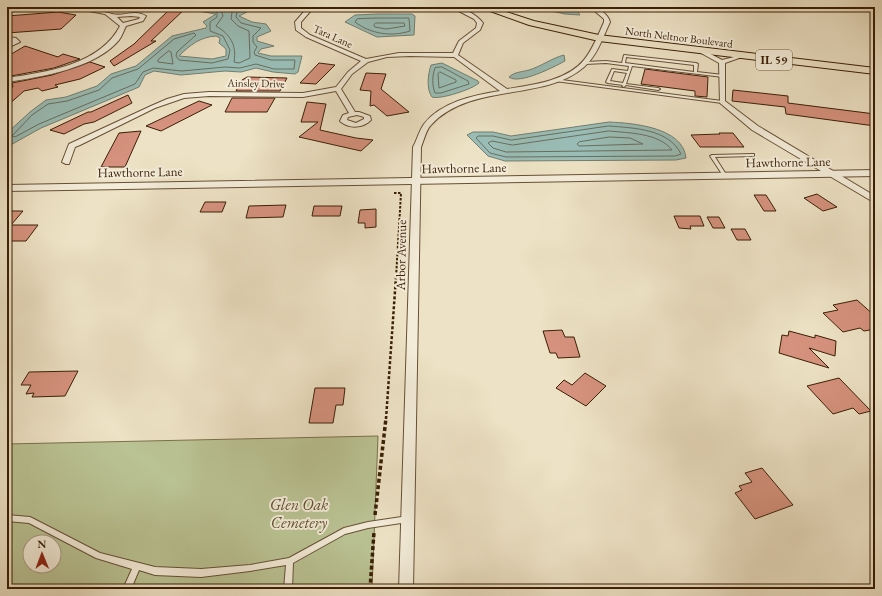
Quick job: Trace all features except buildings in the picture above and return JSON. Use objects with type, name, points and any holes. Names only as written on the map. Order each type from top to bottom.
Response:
[{"type":"main road","name":"North Neltnor Boulevard","points":[[483,7],[532,23],[600,36],[702,52],[875,71]]},
{"type":"main road","name":"North Neltnor Boulevard","points":[[498,7],[549,23],[600,36],[875,67]]},
{"type":"street","points":[[7,10],[42,7]]},
{"type":"street","points":[[7,80],[57,70],[92,56],[116,41],[122,32],[123,25],[119,20],[111,16],[96,10],[71,7]]},
{"type":"street","name":"Tara Lane","points":[[312,7],[298,22],[298,29],[308,36],[366,62]]},
{"type":"street","points":[[454,7],[476,18],[480,23],[478,29],[461,42],[455,55]]},
{"type":"street","points":[[593,7],[606,18],[607,22],[600,36]]},
{"type":"street","points":[[111,16],[131,14],[143,16],[141,20],[123,25]]},
{"type":"street","name":"Arbor Avenue","points":[[406,589],[417,147],[421,133],[433,120],[448,109],[463,102],[570,75],[585,63],[600,36]]},
{"type":"street","points":[[7,39],[14,39],[17,42],[7,46]]},
{"type":"street","points":[[702,52],[722,62]]},
{"type":"street","points":[[352,113],[338,89],[349,74],[366,62],[399,55],[455,55],[505,91]]},
{"type":"street","points":[[722,62],[726,59],[740,56]]},
{"type":"street","points":[[722,62],[722,102],[755,128],[875,200]]},
{"type":"street","name":"Ainsley Drive","points":[[66,162],[72,146],[169,100],[204,94],[298,95],[338,89]]},
{"type":"street","name":"Hawthorne Lane","points":[[7,188],[875,173]]},
{"type":"lane","points":[[623,64],[626,56],[696,64],[694,73]]},
{"type":"lane","points":[[585,63],[606,62],[723,76]]},
{"type":"lane","points":[[623,89],[631,65]]},
{"type":"lane","points":[[629,72],[613,70],[608,82],[658,89]]},
{"type":"lane","points":[[555,80],[722,102]]},
{"type":"lane","points":[[725,176],[712,156],[753,155]]},
{"type":"lane","points":[[7,518],[30,520],[99,556],[154,570],[201,573],[250,568],[290,561],[344,531],[408,519]]},
{"type":"lane","points":[[288,589],[290,561]]},
{"type":"lane","points":[[127,589],[137,566]]},
{"type":"path","points":[[370,589],[386,414],[400,219],[401,193],[394,193]]},
{"type":"green space","name":"Glen Oak Cemetery","points":[[378,436],[372,589],[7,589],[7,444]]},
{"type":"water","points":[[196,7],[251,7],[247,12],[239,16],[252,22],[266,24],[271,31],[257,37],[257,41],[274,46],[261,49],[258,53],[271,56],[302,56],[298,72],[295,74],[273,72],[256,68],[241,72],[225,71],[181,75],[154,71],[145,75],[139,87],[41,128],[7,147],[7,133],[46,100],[66,97],[97,86],[111,74],[136,66],[172,36],[206,28],[207,26],[203,22],[216,14],[198,11]],"holes":[[[216,36],[220,38],[219,43],[226,49],[226,56],[212,59],[179,56],[191,45],[200,40]]]},
{"type":"water","points":[[533,7],[574,7],[580,15],[565,14]]},
{"type":"water","points":[[412,14],[415,16],[414,35],[377,37],[345,22],[355,15]]},
{"type":"water","points":[[564,55],[565,61],[537,74],[520,79],[509,77],[516,73],[529,70]]},
{"type":"water","points":[[442,63],[478,81],[479,83],[456,93],[436,98],[432,97],[428,86],[428,77],[431,65]]},
{"type":"water","points":[[609,122],[643,126],[666,133],[676,139],[683,148],[686,158],[676,160],[505,161],[488,156],[467,135],[473,132],[493,132],[511,136]]}]
